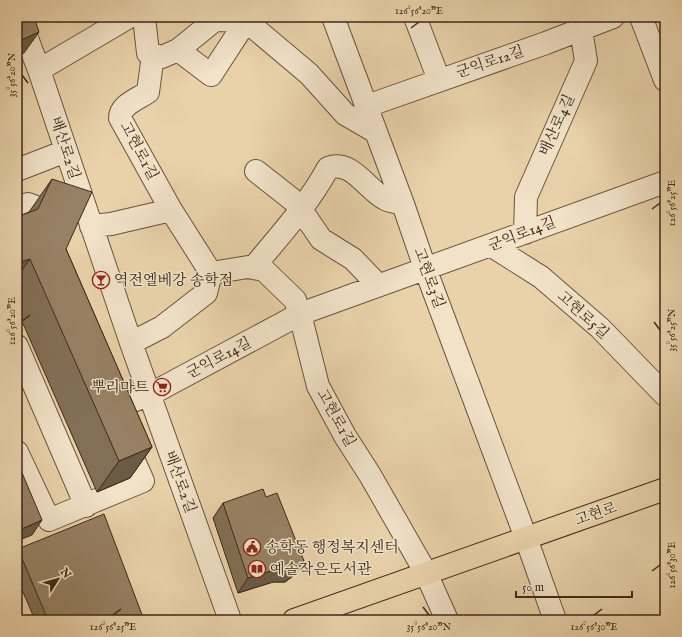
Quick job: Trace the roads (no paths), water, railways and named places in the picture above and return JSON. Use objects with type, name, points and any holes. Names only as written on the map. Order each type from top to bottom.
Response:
[{"type":"main road","name":"고현로","points":[[294,620],[665,489]]},
{"type":"street","points":[[39,70],[129,17]]},
{"type":"street","name":"고현로1길","points":[[144,17],[148,53],[153,55],[148,92],[123,108],[120,112],[120,118],[171,210]]},
{"type":"street","name":"고현로3길","points":[[333,17],[526,538]]},
{"type":"street","points":[[415,17],[439,80]]},
{"type":"street","name":"군익로12길","points":[[367,106],[439,80],[580,23],[613,17]]},
{"type":"street","points":[[641,17],[665,80]]},
{"type":"street","name":"배산로2길","points":[[18,19],[39,70],[131,344],[230,620]]},
{"type":"street","points":[[153,55],[162,57],[178,50],[215,20],[246,21],[309,74],[345,114],[376,132]]},
{"type":"street","points":[[178,50],[211,75],[246,21]]},
{"type":"street","name":"배산로4길","points":[[525,233],[526,197],[586,61],[580,23]]},
{"type":"street","points":[[17,170],[66,151]]},
{"type":"street","points":[[211,273],[248,266],[254,268],[301,211],[314,193],[328,168],[335,165],[352,171],[385,199],[403,204]]},
{"type":"street","points":[[256,171],[301,211],[321,239],[353,259],[378,285]]},
{"type":"street","name":"군익로14길","points":[[111,409],[149,395],[300,314],[425,268],[492,246],[665,182]]},
{"type":"street","points":[[17,229],[28,204],[74,221],[69,236]]},
{"type":"street","points":[[91,226],[111,224],[171,210],[211,273],[206,293],[162,327],[131,344]]},
{"type":"street","name":"고현로5길","points":[[492,246],[541,277],[600,328],[665,395]]},
{"type":"street","name":"고현로1길","points":[[254,268],[264,270],[295,300],[300,314],[318,386],[345,436],[370,475],[426,573]]},
{"type":"street","points":[[17,346],[86,506]]},
{"type":"street","points":[[17,452],[49,520],[86,506],[143,481],[98,380]]},
{"type":"street","points":[[526,538],[555,620]]},
{"type":"street","points":[[426,573],[447,620]]},
{"type":"place","name":"역전엘베강 송학점","points":[[101,280]]},
{"type":"place","name":"뿌리마트","points":[[162,387]]},
{"type":"place","name":"송학동 행정복지센터","points":[[252,547]]},
{"type":"place","name":"예솔작은도서관","points":[[257,569]]}]
